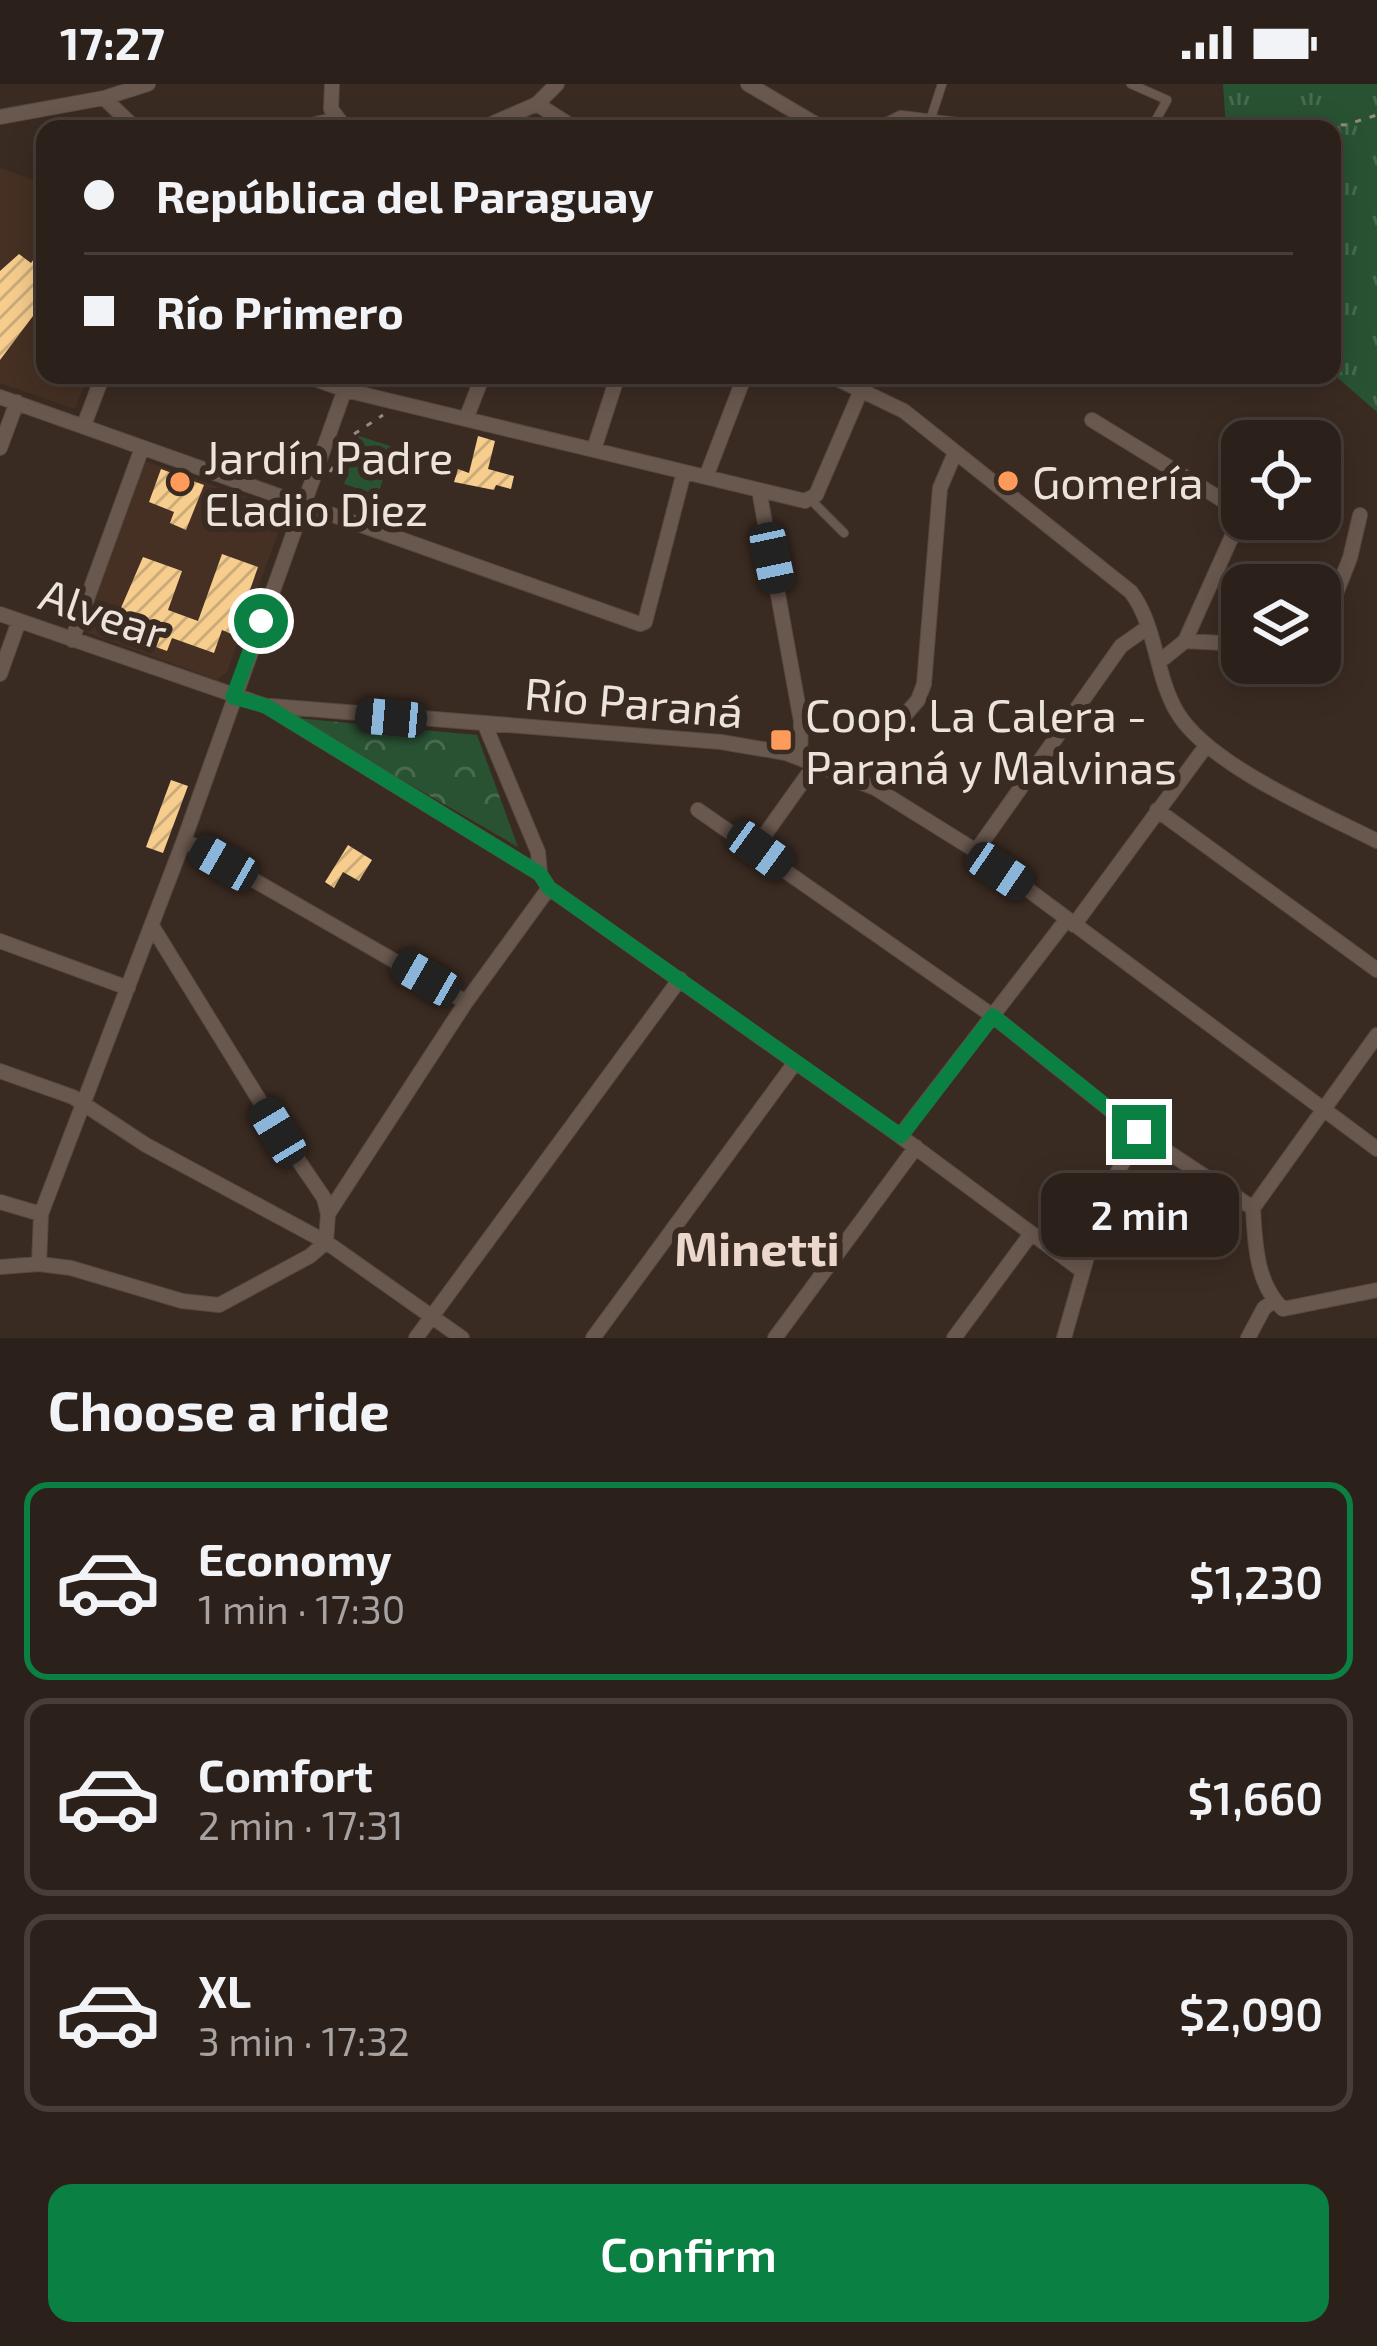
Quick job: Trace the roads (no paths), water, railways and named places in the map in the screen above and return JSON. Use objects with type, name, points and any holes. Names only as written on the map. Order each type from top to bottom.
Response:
[{"type":"street","points":[[0,117],[104,98],[148,84]]},
{"type":"street","points":[[332,84],[330,100],[340,120]]},
{"type":"street","points":[[501,120],[537,104],[557,84]]},
{"type":"street","points":[[748,84],[809,120]]},
{"type":"street","points":[[104,98],[127,120]]},
{"type":"street","points":[[537,104],[562,120]]},
{"type":"street","points":[[84,425],[100,384]]},
{"type":"street","points":[[39,1264],[41,1214],[184,840],[346,384]]},
{"type":"street","points":[[352,384],[398,403],[808,501],[862,388]]},
{"type":"street","points":[[466,419],[480,384]]},
{"type":"street","points":[[594,448],[615,384]]},
{"type":"street","points":[[706,477],[742,384]]},
{"type":"street","points":[[852,384],[904,411],[1131,592],[1179,716],[1205,746],[1377,842]]},
{"type":"street","points":[[0,397],[640,624],[645,622],[684,472]]},
{"type":"street","points":[[0,448],[17,402]]},
{"type":"street","points":[[1092,421],[1221,500]]},
{"type":"street","points":[[72,640],[142,448]]},
{"type":"street","points":[[905,715],[924,684],[940,488],[955,453]]},
{"type":"street","points":[[759,490],[792,660],[801,721],[800,757]]},
{"type":"street","points":[[1341,583],[1360,515]]},
{"type":"street","points":[[1159,662],[1185,641],[1230,540]]},
{"type":"street","name":"Alvear","points":[[0,614],[266,706],[540,874],[549,888],[901,1136],[1081,1270]]},
{"type":"street","points":[[0,674],[19,621]]},
{"type":"street","points":[[976,851],[1121,646],[1148,627]]},
{"type":"street","points":[[1185,641],[1221,643]]},
{"type":"street","name":"Río Paraná","points":[[266,706],[721,742],[800,757],[864,781],[976,851],[1377,1149]]},
{"type":"street","points":[[485,724],[538,852],[540,874]]},
{"type":"street","points":[[901,1136],[1205,746]]},
{"type":"street","points":[[760,850],[766,833],[816,763]]},
{"type":"street","points":[[698,810],[993,1016],[1139,1132],[1253,1208]]},
{"type":"street","points":[[1157,810],[1377,970]]},
{"type":"street","points":[[184,840],[466,1002]]},
{"type":"street","points":[[328,1214],[466,1002],[549,888]]},
{"type":"street","points":[[0,1267],[71,1268],[182,1301],[219,1305],[310,1256],[326,1242],[324,1198],[278,1132],[152,926]]},
{"type":"street","points":[[0,941],[128,988]]},
{"type":"street","points":[[416,1338],[680,979]]},
{"type":"street","points":[[1377,1035],[1253,1208],[1257,1258],[1274,1301],[1283,1310],[1377,1290]]},
{"type":"street","points":[[593,1338],[794,1064]]},
{"type":"street","points":[[0,1071],[86,1105],[146,1145],[326,1242],[462,1338]]},
{"type":"street","points":[[1064,1338],[1104,1197],[1139,1132]]},
{"type":"street","points":[[775,1338],[916,1148]]},
{"type":"street","points":[[0,1202],[41,1214]]},
{"type":"street","points":[[954,1338],[1031,1234]]},
{"type":"street","points":[[1248,1338],[1264,1308],[1274,1301]]},
{"type":"lane","points":[[931,120],[942,84]]},
{"type":"lane","points":[[1131,84],[1167,100],[1156,120]]},
{"type":"lane","points":[[808,501],[844,533]]},
{"type":"place","name":"Gomería","points":[[1008,481]]},
{"type":"place","name":"Jardín Padre Eladio Diez","points":[[180,482]]},
{"type":"place","name":"Coop. La Calera - Paraná y Malvinas","points":[[781,740]]},
{"type":"district","name":"Minetti","points":[[757,1247]]}]
